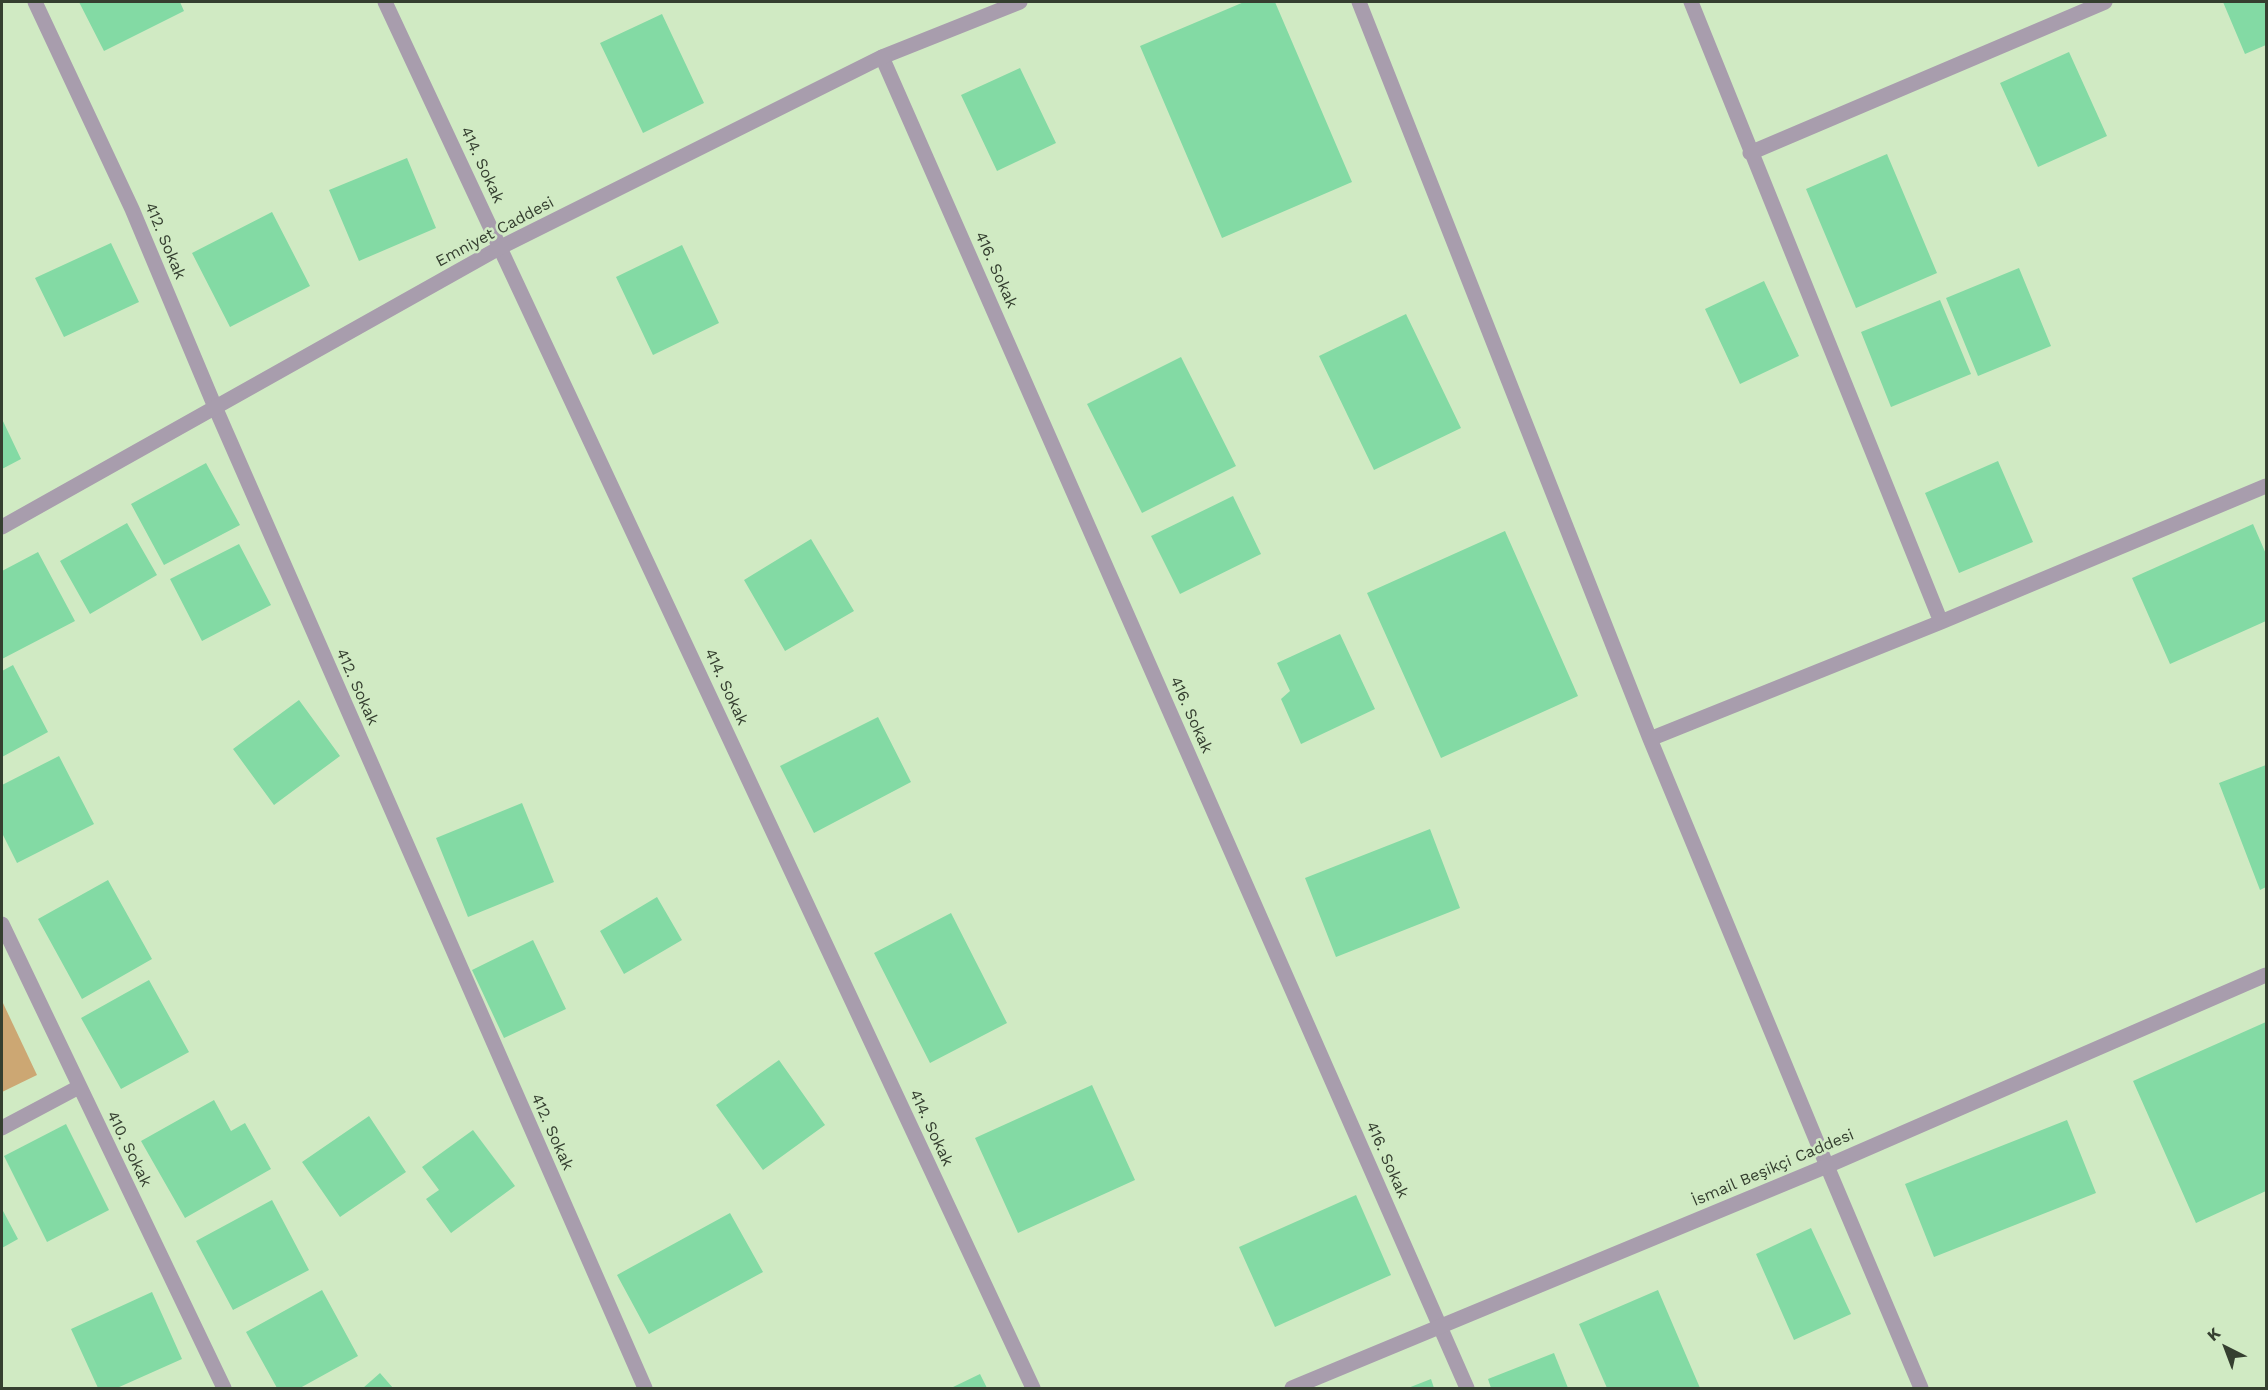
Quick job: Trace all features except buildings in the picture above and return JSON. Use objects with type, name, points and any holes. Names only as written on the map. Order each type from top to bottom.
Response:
[{"type":"street","name":"412. Sokak","points":[[35,2],[132,209],[215,406],[645,1389]]},
{"type":"street","name":"414. Sokak","points":[[385,2],[1033,1389]]},
{"type":"street","name":"Emniyet Caddesi","points":[[2,527],[501,248],[882,57],[1020,2]]},
{"type":"street","points":[[1359,2],[1650,739],[1921,1389]]},
{"type":"street","points":[[1691,2],[1941,622]]},
{"type":"street","points":[[1750,153],[2105,2]]},
{"type":"street","name":"416. Sokak","points":[[882,57],[1467,1389]]},
{"type":"street","points":[[1650,739],[1941,622],[2266,486]]},
{"type":"street","name":"410. Sokak","points":[[2,924],[224,1389]]},
{"type":"street","name":"İsmail Beşikçi Caddesi","points":[[1292,1389],[1440,1325],[1827,1166],[2266,975]]},
{"type":"street","points":[[2,1128],[79,1087]]},
{"type":"shaded area","points":[[2,1001],[37,1075],[2,1092]]}]
